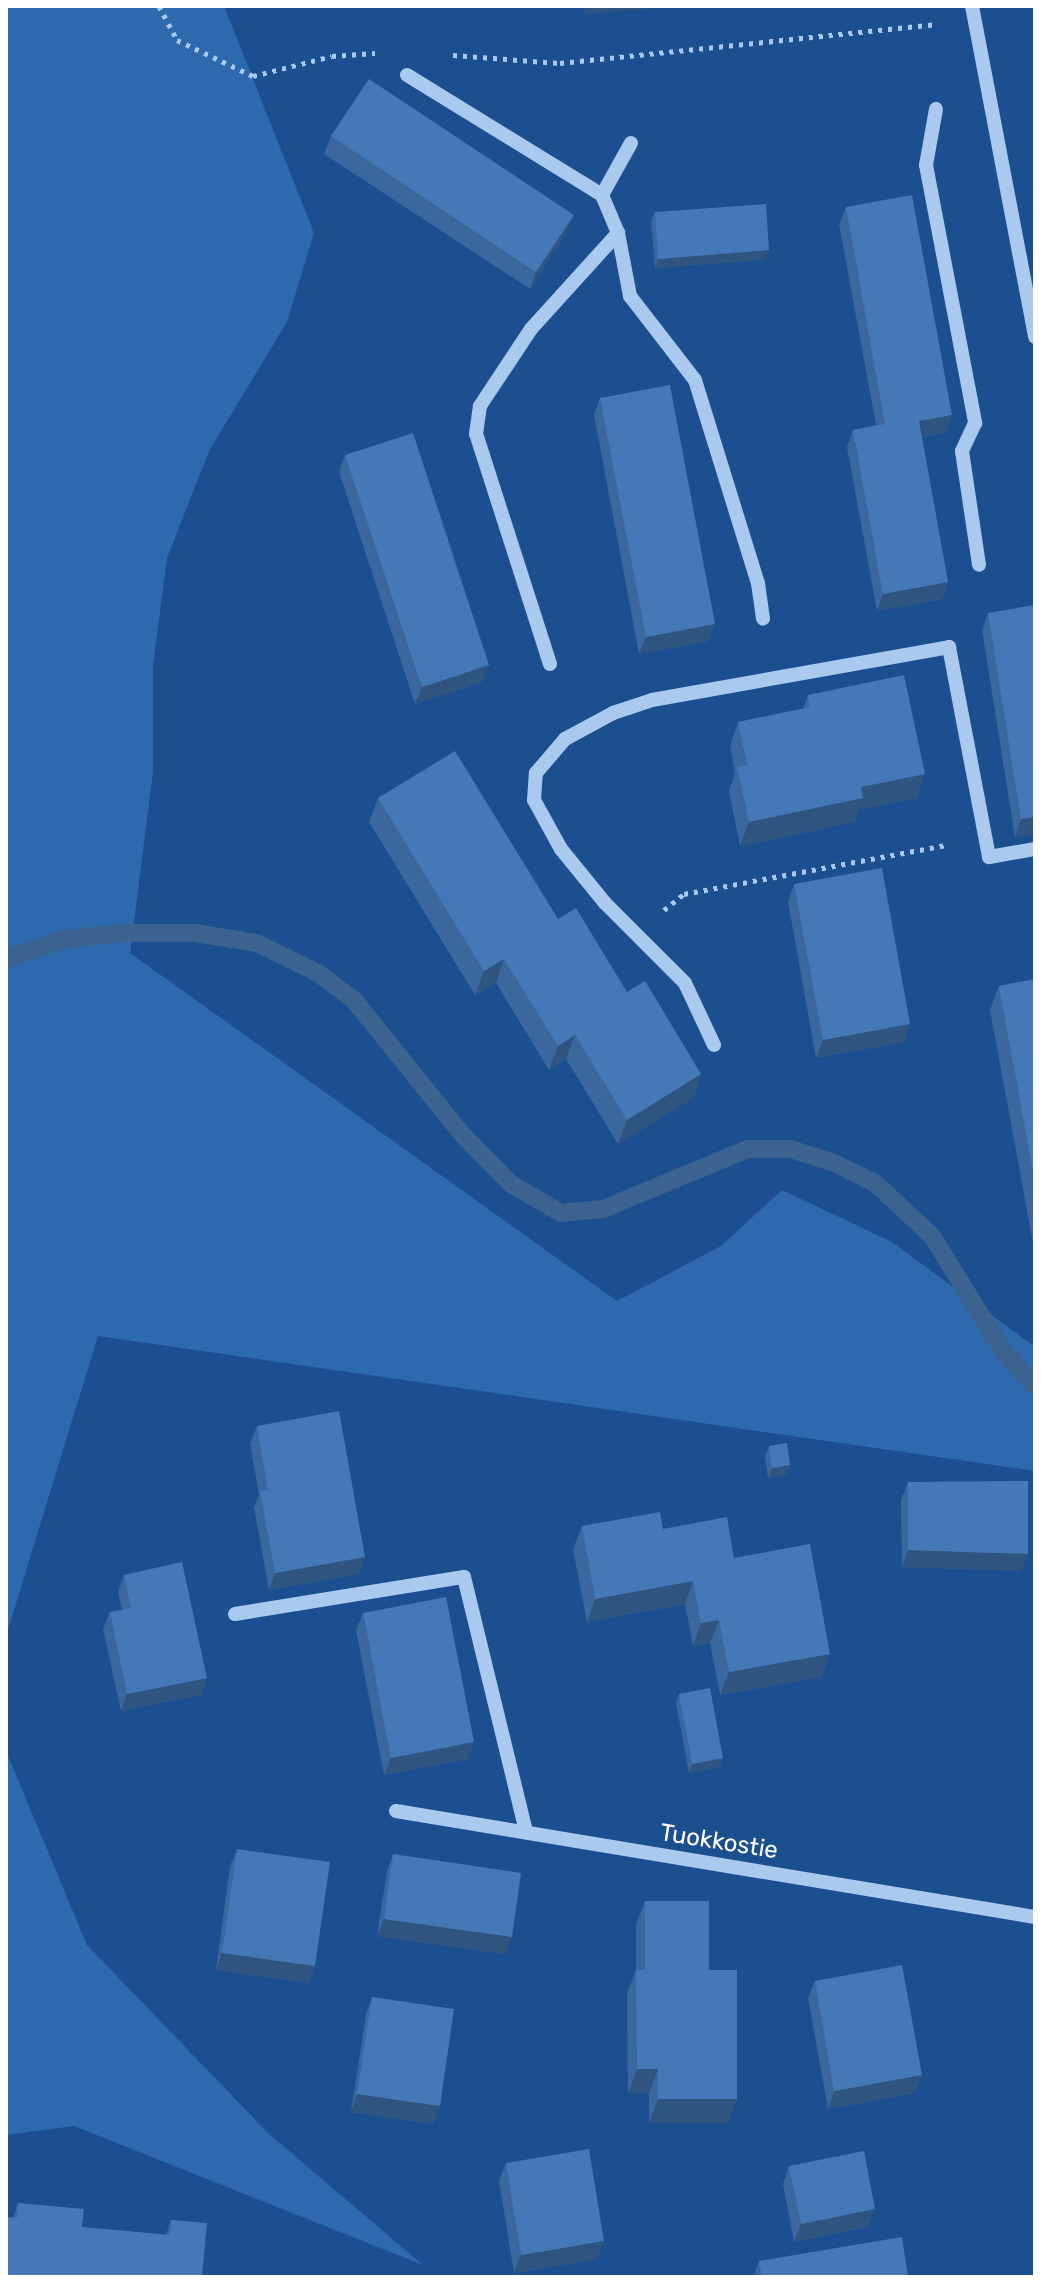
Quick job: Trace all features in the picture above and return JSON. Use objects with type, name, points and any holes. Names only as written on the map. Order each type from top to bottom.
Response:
[{"type":"street","points":[[972,6],[1035,337]]},
{"type":"street","points":[[407,75],[602,195],[618,233],[630,296],[695,380],[758,583],[763,619]]},
{"type":"street","points":[[936,109],[926,165],[975,423],[962,451],[979,565]]},
{"type":"street","points":[[602,195],[631,143]]},
{"type":"street","points":[[550,664],[476,434],[480,406],[531,329],[618,233]]},
{"type":"street","points":[[714,1045],[685,983],[635,934],[561,849],[534,800],[536,773],[565,739],[613,713],[652,700],[949,647],[989,857],[1035,849]]},
{"type":"street","points":[[235,1614],[464,1577],[526,1832]]},
{"type":"street","name":"Tuokkostie","points":[[396,1811],[1035,1917]]},
{"type":"path","points":[[159,6],[177,40],[253,76],[332,56],[384,52]]},
{"type":"path","points":[[442,55],[560,63],[946,23]]},
{"type":"path","points":[[635,934],[684,894],[984,838]]},
{"type":"shaded area","points":[[6,6],[224,6],[314,233],[287,322],[210,449],[167,558],[153,665],[153,772],[130,953],[617,1301],[721,1246],[782,1190],[892,1242],[1035,1347],[1035,1471],[98,1336],[6,1636]]},
{"type":"shaded area","points":[[6,1751],[87,1945],[269,2134],[423,2265],[74,2126],[6,2135]]},
{"type":"building","points":[[369,79],[574,215],[536,272],[331,136]]},
{"type":"building","points":[[912,195],[952,415],[919,421],[948,582],[883,594],[853,430],[885,424],[846,207]]},
{"type":"building","points":[[766,204],[769,250],[658,259],[655,212]]},
{"type":"building","points":[[670,385],[715,624],[646,637],[600,398]]},
{"type":"building","points":[[413,433],[489,665],[422,687],[345,455]]},
{"type":"building","points":[[1035,605],[1035,817],[1021,819],[988,613]]},
{"type":"building","points":[[904,675],[925,774],[861,787],[863,798],[749,822],[737,767],[747,765],[738,722],[810,707],[808,695]]},
{"type":"building","points":[[455,751],[558,919],[576,908],[627,992],[645,981],[701,1074],[627,1120],[575,1035],[558,1046],[504,959],[484,971],[378,798]]},
{"type":"building","points":[[882,868],[910,1024],[823,1040],[794,884]]},
{"type":"building","points":[[1035,979],[1035,1183],[999,986]]},
{"type":"building","points":[[339,1411],[365,1557],[275,1573],[260,1491],[268,1490],[257,1426]]},
{"type":"building","points":[[787,1443],[790,1465],[772,1468],[769,1446]]},
{"type":"building","points":[[1028,1481],[1028,1554],[908,1550],[908,1482]]},
{"type":"building","points":[[660,1512],[663,1529],[727,1517],[734,1558],[810,1544],[830,1654],[729,1672],[719,1620],[701,1623],[693,1581],[595,1599],[582,1526]]},
{"type":"building","points":[[182,1562],[207,1678],[127,1694],[110,1612],[131,1608],[124,1575]]},
{"type":"building","points":[[446,1597],[474,1742],[391,1758],[363,1613]]},
{"type":"building","points":[[710,1688],[723,1758],[692,1764],[679,1694]]},
{"type":"building","points":[[237,1849],[330,1862],[315,1966],[222,1953]]},
{"type":"building","points":[[393,1854],[521,1873],[512,1937],[384,1919]]},
{"type":"building","points":[[645,1901],[709,1901],[709,1970],[737,1970],[737,2099],[658,2099],[658,2069],[637,2069],[636,1970],[645,1970]]},
{"type":"building","points":[[902,1965],[922,2075],[834,2091],[815,1981]]},
{"type":"building","points":[[372,1997],[454,2009],[440,2106],[357,2094]]},
{"type":"building","points":[[589,2149],[604,2241],[521,2255],[506,2163]]},
{"type":"building","points":[[864,2151],[875,2209],[801,2224],[789,2166]]},
{"type":"building","points":[[18,2203],[84,2209],[82,2227],[170,2235],[171,2220],[207,2223],[202,2277],[6,2277],[6,2217],[17,2218]]},
{"type":"building","points":[[902,2237],[908,2277],[762,2277],[759,2261]]},
{"type":"waterway","points":[[6,959],[66,939],[121,933],[195,933],[257,943],[318,973],[354,1000],[460,1132],[511,1184],[561,1213],[603,1209],[748,1149],[790,1149],[832,1162],[875,1183],[932,1236],[1003,1351],[1035,1386]]}]
